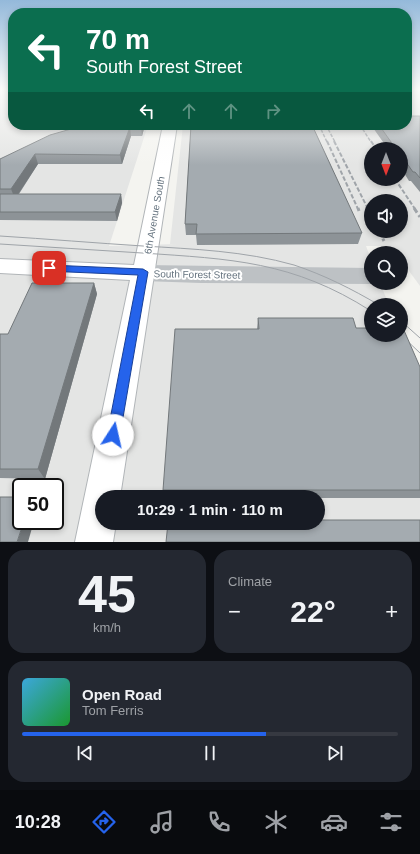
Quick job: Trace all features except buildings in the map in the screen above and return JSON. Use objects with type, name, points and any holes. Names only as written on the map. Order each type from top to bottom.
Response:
[{"type":"main road","name":"6th Avenue South","points":[[94,542],[169,130]]},
{"type":"main road","name":"South Forest Street","points":[[1,269],[143,272]]},
{"type":"street","name":"South Forest Street","points":[[143,272],[200,275],[364,276]]},
{"type":"shaded area","points":[[0,114],[8,114],[8,130],[146,130],[109,246],[177,244],[170,244],[182,130],[412,130],[412,114],[420,114],[420,286],[408,270],[408,246],[364,246],[364,290],[383,290],[386,298],[364,298],[364,342],[379,342],[420,380],[420,542],[0,542]]},
{"type":"tram line","points":[[0,236],[200,250],[275,260],[316,273],[366,298]]},
{"type":"tram line","points":[[0,244],[142,253],[233,261],[288,272],[342,294],[364,307]]},
{"type":"tram line","points":[[408,327],[420,338]]},
{"type":"tram line","points":[[408,342],[420,353]]},
{"type":"railway","points":[[321,130],[327,142]]},
{"type":"railway","points":[[329,130],[335,142]]},
{"type":"railway","points":[[363,130],[371,142]]},
{"type":"railway","points":[[327,141],[358,209]]},
{"type":"railway","points":[[334,141],[364,201]]},
{"type":"railway","points":[[400,186],[415,209]]},
{"type":"railway","points":[[414,208],[420,217]]},
{"type":"route","points":[[49,268],[143,272],[113,435]]}]
